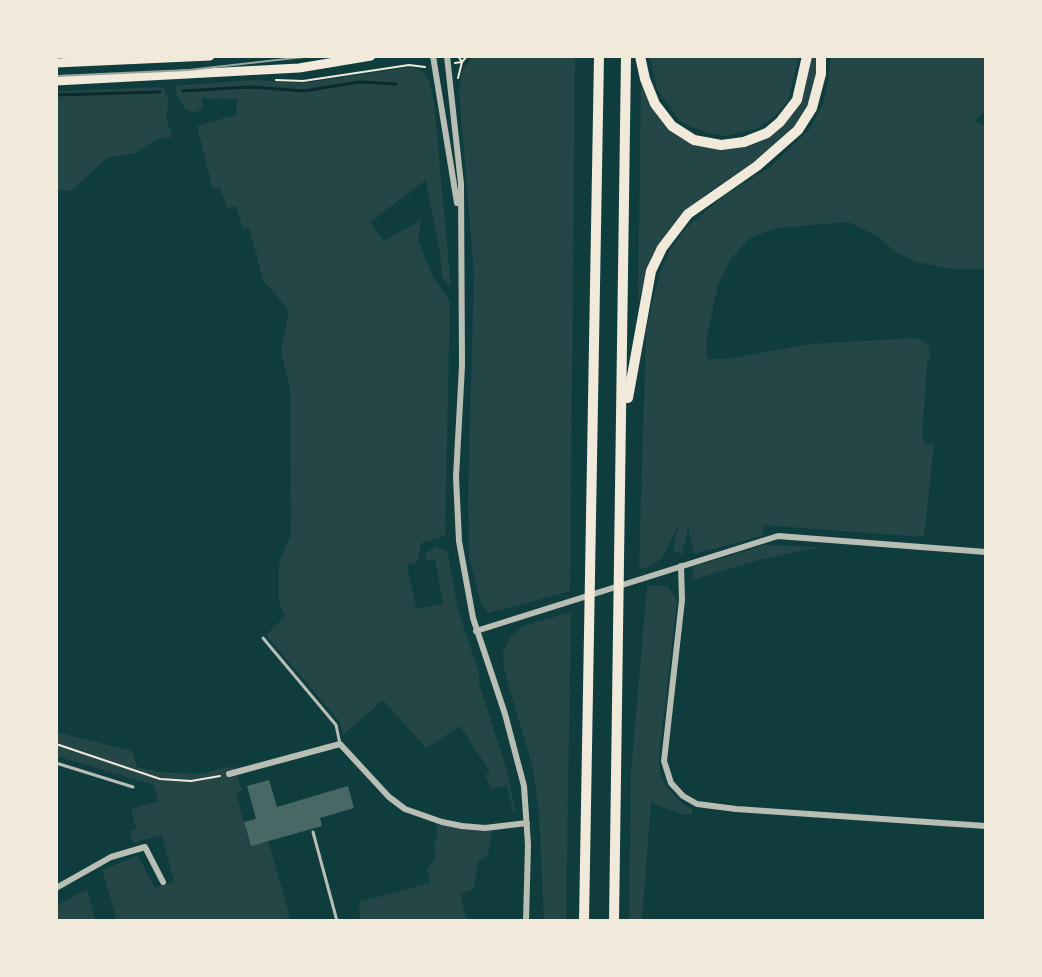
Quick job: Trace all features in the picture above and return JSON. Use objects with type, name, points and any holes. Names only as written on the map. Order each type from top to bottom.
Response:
[{"type":"highway","points":[[584,921],[599,56]]},
{"type":"highway","points":[[614,921],[626,56]]},
{"type":"highway","points":[[640,56],[655,104],[672,126],[694,140],[721,145],[744,142],[767,133],[780,122],[797,100],[807,56]]},
{"type":"highway","points":[[623,423],[651,271],[662,248],[688,214],[757,166],[798,130],[812,108],[821,74],[821,56]]},
{"type":"main road","points":[[56,63],[210,56]]},
{"type":"main road","points":[[56,81],[299,68],[371,56]]},
{"type":"street","points":[[433,56],[460,214]]},
{"type":"street","points":[[447,56],[461,184],[463,295],[457,516],[463,573],[476,631],[515,748],[524,786],[527,823],[526,921]]},
{"type":"street","points":[[476,631],[778,536],[986,552]]},
{"type":"street","points":[[681,566],[682,600],[664,761],[671,783],[683,796],[697,804],[736,809],[986,826]]},
{"type":"street","points":[[229,774],[340,744],[397,804],[425,817],[485,828],[527,823]]},
{"type":"street","points":[[56,888],[111,857],[145,847],[163,882]]},
{"type":"lane","points":[[263,638],[336,725],[340,744]]},
{"type":"lane","points":[[56,763],[133,787]]},
{"type":"lane","points":[[313,832],[337,921]]},
{"type":"path","points":[[458,56],[462,62],[467,56]]},
{"type":"path","points":[[56,744],[160,779],[191,781],[229,774]]},
{"type":"shaded area","points":[[473,56],[575,56],[570,591],[489,613],[481,603],[469,557],[474,273],[459,91],[462,71]]},
{"type":"shaded area","points":[[650,56],[797,56],[797,64],[788,101],[774,117],[758,128],[727,136],[711,134],[678,119],[657,89]]},
{"type":"shaded area","points":[[810,56],[817,56],[815,84],[810,104],[798,123],[766,154],[706,194],[669,229],[651,258],[638,303],[641,84],[663,122],[722,149],[740,148],[760,142],[793,113],[805,91]]},
{"type":"shaded area","points":[[830,56],[986,56],[986,109],[975,121],[986,127],[986,269],[951,269],[917,262],[894,251],[879,237],[848,222],[775,228],[749,239],[730,260],[718,285],[707,336],[707,359],[727,359],[810,344],[914,338],[923,341],[929,346],[930,354],[922,437],[926,444],[934,445],[924,537],[763,525],[764,535],[694,554],[688,528],[682,555],[673,550],[678,526],[662,558],[651,566],[639,569],[646,331],[659,275],[670,250],[686,228],[725,195],[770,167],[809,130],[823,104]]},
{"type":"shaded area","points":[[411,67],[420,70],[429,80],[434,103],[451,287],[442,277],[426,180],[370,222],[384,241],[421,220],[418,238],[425,258],[434,279],[450,301],[445,536],[419,545],[417,562],[407,565],[416,609],[443,604],[435,559],[426,560],[426,553],[436,546],[448,553],[458,610],[507,771],[513,812],[507,785],[491,789],[485,775],[490,773],[460,726],[426,748],[383,700],[343,735],[340,722],[266,635],[285,616],[279,602],[279,562],[291,535],[290,388],[281,352],[289,311],[263,280],[249,228],[243,229],[236,206],[227,208],[220,187],[213,189],[197,126],[236,115],[237,99],[202,98],[203,108],[197,112],[187,111],[176,95],[175,86],[250,80],[304,83]]},
{"type":"shaded area","points":[[163,87],[169,101],[166,116],[172,137],[155,140],[136,153],[107,158],[71,191],[56,190],[56,91]]},
{"type":"shaded area","points":[[765,545],[819,547],[755,561],[692,580],[693,567]]},
{"type":"shaded area","points":[[647,586],[668,587],[677,600],[659,756],[660,772],[665,785],[680,802],[692,809],[692,814],[681,814],[651,802],[642,921],[629,921],[631,772]]},
{"type":"shaded area","points":[[571,612],[566,921],[544,921],[539,811],[533,769],[504,669],[503,652],[510,638],[523,626]]},
{"type":"shaded area","points":[[56,732],[132,751],[137,767],[159,772],[199,774],[234,766],[242,790],[236,793],[250,845],[268,841],[290,917],[285,921],[117,921],[102,870],[138,856],[155,888],[174,882],[162,835],[133,843],[130,831],[136,829],[131,809],[158,801],[154,785],[56,756]]},
{"type":"shaded area","points":[[436,823],[492,830],[488,855],[478,862],[474,889],[460,894],[467,921],[360,921],[359,902],[430,883],[427,869],[436,858]]},
{"type":"shaded area","points":[[87,889],[95,918],[93,921],[56,921],[56,906]]},
{"type":"building","points":[[269,780],[277,807],[348,786],[354,808],[320,818],[322,826],[251,846],[244,822],[256,819],[247,786]]},
{"type":"waterway","points":[[183,91],[250,87],[304,91],[359,82],[396,84]]},
{"type":"waterway","points":[[56,95],[160,92]]},
{"type":"tram line","points":[[56,76],[189,70],[312,56]]}]
